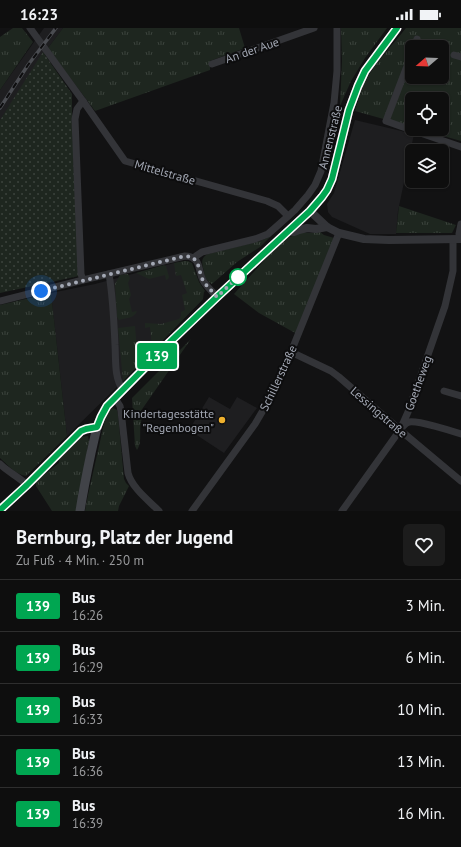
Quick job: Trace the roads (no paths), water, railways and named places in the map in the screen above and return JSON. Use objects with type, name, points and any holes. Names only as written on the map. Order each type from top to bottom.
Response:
[{"type":"main road","name":"Annenstraße","points":[[80,511],[97,427],[103,412],[170,342],[310,211],[322,197],[332,179],[349,110],[358,86],[365,71],[397,28]]},
{"type":"street","name":"Mittelstraße","points":[[30,28],[125,161],[267,201],[278,206],[288,216]]},
{"type":"street","name":"An der Aue","points":[[212,64],[314,28]]},
{"type":"street","points":[[194,259],[202,252],[255,240],[268,234],[288,216],[308,195],[315,185],[322,171],[335,97],[337,28]]},
{"type":"street","points":[[405,71],[386,121],[461,147]]},
{"type":"street","points":[[83,101],[77,109],[75,119],[81,266],[83,280]]},
{"type":"street","points":[[310,211],[327,227],[364,239],[458,239]]},
{"type":"street","name":"Goetheweg","points":[[342,511],[400,430],[408,412],[445,306],[453,272],[461,224]]},
{"type":"street","points":[[288,231],[294,232],[307,228],[316,229],[327,227]]},
{"type":"street","name":"Schillerstraße","points":[[192,511],[262,413],[271,396],[291,352],[339,232]]},
{"type":"street","points":[[0,301],[185,256],[190,257],[197,262],[204,282],[217,297]]},
{"type":"street","points":[[109,274],[117,375],[120,386],[123,390]]},
{"type":"street","name":"Lessingstraße","points":[[291,352],[335,373],[461,481]]},
{"type":"street","points":[[444,391],[461,396]]},
{"type":"street","points":[[115,398],[121,411],[129,478],[133,485],[159,511]]},
{"type":"street","points":[[400,430],[405,424],[413,422],[448,429],[461,434]]},
{"type":"street","points":[[0,510],[81,431],[97,427]]},
{"type":"street","points":[[0,464],[27,485]]},
{"type":"railway","points":[[0,108],[28,65],[56,28]]},
{"type":"place","name":"Kindertagesstätte \"Regenbogen\"","points":[[222,420]]}]
